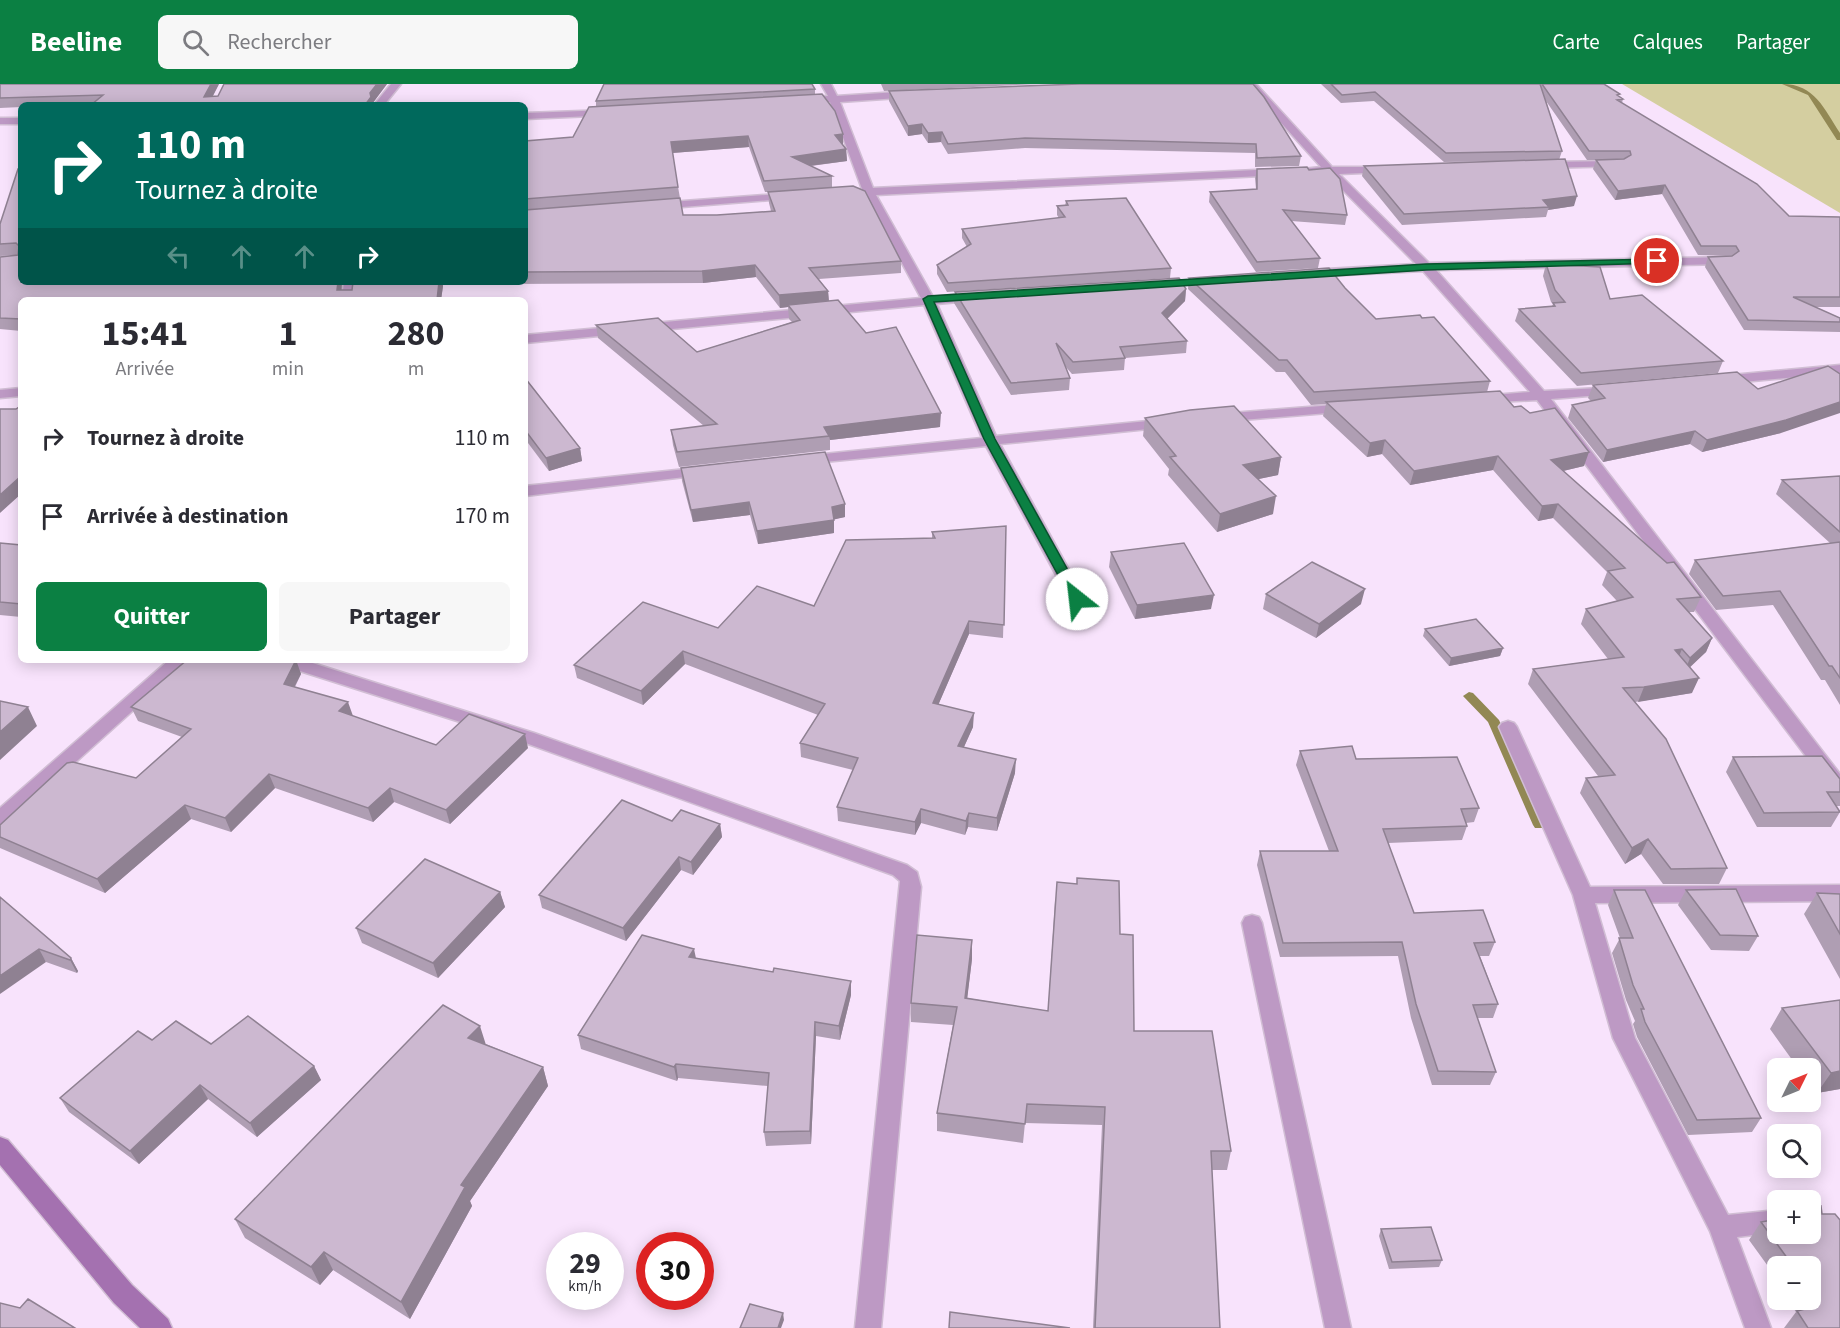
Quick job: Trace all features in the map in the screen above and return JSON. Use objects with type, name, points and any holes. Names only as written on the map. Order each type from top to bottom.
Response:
[{"type":"street","points":[[381,102],[396,84]]},
{"type":"street","points":[[826,84],[834,99],[868,190],[928,299],[990,439],[1077,599]]},
{"type":"street","points":[[1251,84],[1329,170],[1426,267],[1541,396],[1840,787]]},
{"type":"street","points":[[789,102],[923,93]]},
{"type":"street","points":[[528,116],[616,112]]},
{"type":"street","points":[[0,121],[18,121]]},
{"type":"street","points":[[1527,166],[1620,164]]},
{"type":"street","points":[[832,193],[1329,170],[1399,169]]},
{"type":"street","points":[[643,207],[809,195]]},
{"type":"street","points":[[1295,275],[1426,267],[1727,260]]},
{"type":"street","points":[[528,339],[987,295]]},
{"type":"street","points":[[1702,382],[1840,369]]},
{"type":"street","points":[[1469,401],[1622,389]]},
{"type":"street","points":[[0,394],[18,392]]},
{"type":"street","points":[[1209,419],[1362,408]]},
{"type":"street","points":[[787,462],[990,439],[1185,421]]},
{"type":"street","points":[[528,491],[716,470]]},
{"type":"street","points":[[0,819],[177,663]]},
{"type":"street","points":[[294,663],[527,737],[900,870],[909,877],[911,888],[868,1328]]},
{"type":"street","points":[[1508,727],[1583,895],[1624,1038],[1721,1227],[1758,1328]]},
{"type":"street","points":[[1583,895],[1840,893]]},
{"type":"street","points":[[1252,923],[1338,1328]]},
{"type":"street","points":[[0,1147],[123,1294],[159,1328]]},
{"type":"street","points":[[1721,1227],[1767,1222]]},
{"type":"shaded area","points":[[1622,84],[1840,84],[1840,213]]},
{"type":"building","points":[[0,84],[211,84],[204,97],[218,96],[224,84],[377,84],[370,93],[371,97],[367,102],[95,102],[103,95],[0,98]]},
{"type":"building","points":[[604,84],[812,84],[815,89],[596,101]]},
{"type":"building","points":[[1079,84],[1253,84],[1264,97],[1301,156],[1257,158],[1256,144],[1025,138],[948,144],[942,132],[928,133],[922,124],[908,126],[889,91]]},
{"type":"building","points":[[1331,84],[1540,84],[1562,151],[1446,153],[1375,92],[1342,95]]},
{"type":"building","points":[[1542,84],[1604,84],[1620,94],[1617,95],[1623,99],[1617,100],[1757,184],[1789,216],[1840,217],[1840,297],[1793,297],[1840,318],[1840,322],[1748,320],[1708,257],[1732,256],[1739,251],[1736,246],[1701,246],[1665,185],[1618,191],[1596,160],[1624,159],[1631,155],[1630,151],[1589,151]]},
{"type":"building","points":[[822,94],[835,111],[843,134],[835,135],[846,149],[792,157],[832,176],[764,181],[748,136],[671,142],[678,187],[528,199],[528,141],[573,137],[589,107]]},
{"type":"building","points":[[1565,159],[1577,196],[1543,200],[1549,207],[1404,214],[1364,166]]},
{"type":"building","points":[[1307,167],[1309,170],[1330,168],[1340,179],[1347,215],[1283,210],[1320,258],[1257,262],[1210,192],[1257,189],[1257,169]]},
{"type":"building","points":[[18,169],[18,245],[16,243],[0,244],[0,224]]},
{"type":"building","points":[[853,186],[865,191],[901,261],[809,268],[828,291],[779,295],[755,265],[702,271],[528,272],[528,210],[680,198],[683,215],[775,211],[768,192]]},
{"type":"building","points":[[1126,198],[1171,268],[948,283],[937,265],[971,244],[962,229],[1065,217],[1057,206],[1068,205],[1066,201]]},
{"type":"building","points":[[18,255],[18,285],[338,285],[337,290],[352,290],[353,285],[439,285],[437,297],[18,297],[18,319],[0,318],[0,257]]},
{"type":"building","points":[[1546,264],[1600,267],[1610,299],[1642,295],[1723,361],[1581,373],[1519,309],[1555,306],[1553,303],[1565,302],[1555,290]]},
{"type":"building","points":[[1329,268],[1376,319],[1420,315],[1422,318],[1434,317],[1490,381],[1314,392],[1287,360],[1279,360],[1189,278]]},
{"type":"building","points":[[1179,278],[1186,289],[1162,313],[1187,341],[1120,347],[1125,358],[1073,362],[1056,343],[1070,378],[1011,383],[955,292]]},
{"type":"building","points":[[838,300],[866,333],[896,327],[941,413],[824,427],[829,436],[677,452],[671,430],[717,424],[596,325],[658,318],[697,352],[800,320],[788,305]]},
{"type":"building","points":[[1828,366],[1840,374],[1840,402],[1786,420],[1707,440],[1695,431],[1607,450],[1572,405],[1605,398],[1593,385],[1737,372],[1758,389]]},
{"type":"building","points":[[528,382],[580,448],[546,458],[528,434]]},
{"type":"building","points":[[1500,391],[1514,407],[1521,406],[1530,413],[1555,408],[1589,452],[1551,460],[1667,563],[1674,562],[1701,597],[1677,599],[1712,638],[1690,658],[1682,649],[1675,650],[1699,678],[1623,688],[1666,739],[1727,868],[1671,869],[1648,839],[1632,848],[1586,778],[1615,775],[1533,669],[1624,657],[1586,609],[1633,597],[1608,571],[1625,568],[1558,504],[1542,506],[1498,456],[1414,471],[1385,440],[1370,443],[1326,402]]},
{"type":"building","points":[[1234,406],[1281,457],[1243,465],[1276,496],[1220,514],[1170,457],[1176,456],[1145,418],[1190,410]]},
{"type":"building","points":[[18,408],[18,479],[0,495],[0,409]]},
{"type":"building","points":[[825,452],[845,504],[832,507],[834,520],[757,531],[749,502],[691,510],[681,468]]},
{"type":"building","points":[[1840,476],[1840,532],[1782,480]]},
{"type":"building","points":[[1006,526],[1004,625],[969,621],[933,703],[974,713],[958,746],[1016,759],[997,818],[969,813],[966,821],[921,809],[915,822],[837,807],[858,758],[800,743],[825,704],[683,651],[641,691],[574,665],[643,602],[718,628],[757,586],[814,606],[846,540],[935,538],[932,532]]},
{"type":"building","points":[[1840,542],[1840,678],[1832,666],[1829,666],[1780,591],[1723,596],[1695,560]]},
{"type":"building","points":[[0,543],[18,545],[18,604],[0,602]]},
{"type":"building","points":[[1184,543],[1214,595],[1137,605],[1111,552]]},
{"type":"building","points":[[1312,562],[1365,589],[1319,624],[1266,594]]},
{"type":"building","points":[[1476,619],[1503,648],[1451,658],[1425,629]]},
{"type":"building","points":[[183,663],[294,663],[284,684],[348,702],[339,711],[436,745],[469,714],[525,734],[446,810],[390,788],[368,808],[269,774],[225,818],[185,805],[97,879],[0,837],[0,825],[67,763],[73,762],[136,778],[191,729],[131,707]]},
{"type":"building","points":[[0,701],[28,707],[0,732]]},
{"type":"building","points":[[1352,746],[1356,759],[1457,757],[1479,808],[1461,809],[1467,826],[1383,829],[1414,913],[1483,910],[1495,942],[1474,943],[1498,1004],[1473,1005],[1496,1072],[1438,1071],[1416,1004],[1402,942],[1283,943],[1260,851],[1338,851],[1300,751]]},
{"type":"building","points":[[1822,756],[1840,779],[1840,792],[1827,792],[1840,812],[1764,813],[1733,757]]},
{"type":"building","points":[[622,800],[672,821],[681,810],[720,824],[691,862],[679,857],[623,928],[539,895]]},
{"type":"building","points":[[425,859],[500,892],[433,963],[356,928]]},
{"type":"building","points":[[1077,878],[1119,881],[1120,934],[1133,935],[1134,1031],[1212,1031],[1231,1151],[1211,1151],[1220,1328],[1095,1328],[1105,1107],[1027,1104],[1025,1124],[937,1113],[957,1007],[911,1003],[917,935],[972,940],[965,998],[1048,1011],[1057,882],[1077,884]]},
{"type":"building","points":[[1736,889],[1758,936],[1720,935],[1686,890]]},
{"type":"building","points":[[1614,890],[1645,890],[1761,1118],[1697,1120],[1645,1022],[1641,1009],[1644,1009],[1633,985],[1619,938],[1633,938]]},
{"type":"building","points":[[1817,893],[1840,894],[1840,934]]},
{"type":"building","points":[[0,897],[71,958],[70,960],[39,949],[0,976]]},
{"type":"building","points":[[642,935],[694,949],[689,957],[773,972],[774,968],[851,981],[839,1026],[815,1022],[810,1131],[764,1132],[769,1073],[676,1064],[674,1067],[578,1035]]},
{"type":"building","points":[[1840,1000],[1840,1071],[1831,1073],[1782,1008]]},
{"type":"building","points":[[443,1005],[480,1026],[468,1038],[543,1067],[461,1185],[465,1187],[401,1302],[324,1252],[311,1267],[235,1219]]},
{"type":"building","points":[[248,1016],[314,1066],[250,1123],[200,1085],[130,1151],[60,1098],[138,1031],[152,1040],[176,1021],[211,1044]]},
{"type":"building","points":[[1821,1206],[1822,1214],[1835,1214],[1840,1220],[1840,1328],[1808,1328],[1797,1311],[1821,1310],[1821,1256],[1786,1256],[1777,1244],[1821,1244]]},
{"type":"building","points":[[1767,1221],[1767,1230],[1761,1222]]},
{"type":"building","points":[[1431,1227],[1442,1260],[1392,1262],[1381,1229]]},
{"type":"building","points":[[28,1299],[75,1328],[0,1328],[0,1303],[20,1308]]},
{"type":"building","points":[[750,1304],[783,1313],[778,1328],[740,1328]]},
{"type":"building","points":[[950,1312],[1070,1328],[949,1328]]},
{"type":"waterway","points":[[1785,84],[1810,94],[1840,138]]},
{"type":"waterway","points":[[1469,696],[1493,720],[1540,825]]},
{"type":"route","points":[[1077,599],[990,439],[928,299],[1426,267],[1657,261]]}]
